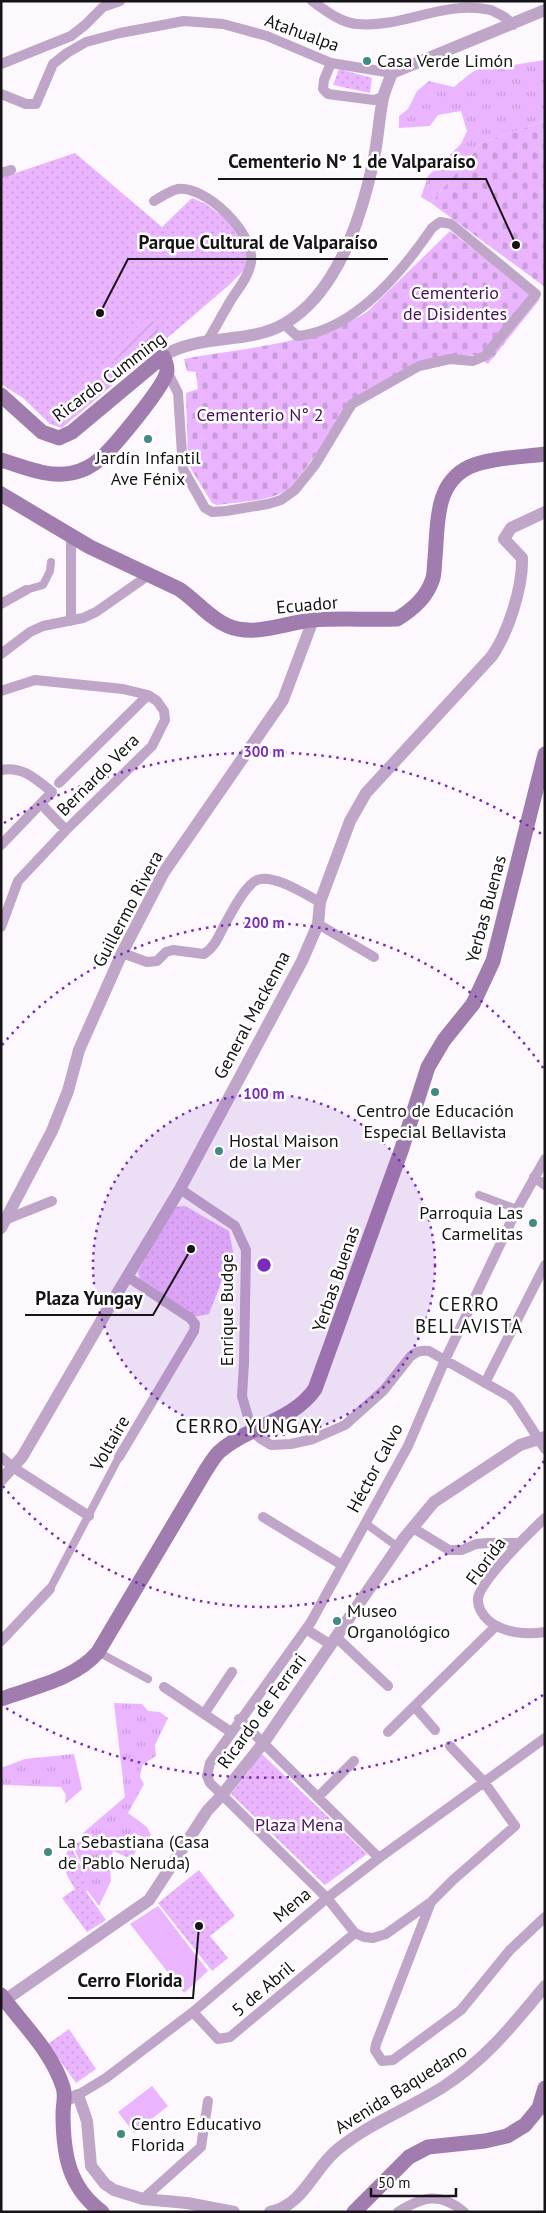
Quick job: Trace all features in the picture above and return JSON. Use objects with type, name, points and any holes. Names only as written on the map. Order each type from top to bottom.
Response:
[{"type":"main road","name":"Ricardo Cumming","points":[[1,395],[42,432],[59,438],[72,432],[165,363]]},
{"type":"main road","points":[[1,460],[40,472],[57,474],[74,472],[91,466],[106,453],[156,393],[165,363]]},
{"type":"main road","name":"Ecuador","points":[[1,494],[71,536],[190,596],[214,619],[238,630],[250,630],[313,620],[396,619],[405,614],[422,599],[433,579],[440,501],[450,482],[462,471],[478,464],[545,454]]},
{"type":"main road","name":"Yerbas Buenas","points":[[1,1699],[76,1671],[89,1663],[98,1652],[206,1470],[219,1452],[308,1400],[320,1378],[428,1067],[444,1040],[473,1004],[493,961],[545,754]]},
{"type":"main road","points":[[2,1999],[46,2051],[71,2098],[65,2139],[72,2175],[84,2198],[102,2212]]},
{"type":"main road","points":[[354,2212],[409,2157],[428,2147],[485,2141],[507,2136],[525,2125],[539,2108],[545,2088]]},
{"type":"street","points":[[1,64],[71,36],[85,26],[100,4],[120,1]]},
{"type":"street","points":[[312,1],[333,15],[354,24],[374,24],[446,2],[465,1],[481,5],[509,19],[513,25]]},
{"type":"street","points":[[392,73],[513,25],[545,10]]},
{"type":"street","name":"Atahualpa","points":[[1,94],[26,104],[36,104],[53,64],[86,42],[184,21],[223,24],[266,36],[330,63],[392,73]]},
{"type":"street","points":[[71,36],[114,35]]},
{"type":"street","points":[[330,63],[323,85],[323,89],[328,94],[374,100],[383,98]]},
{"type":"street","name":"Ricardo Cumming","points":[[165,363],[180,347],[208,340],[253,334],[284,324],[303,310],[318,293],[346,250],[366,191],[374,157],[383,98],[392,73]]},
{"type":"street","points":[[154,201],[178,189],[200,192],[222,209],[239,227],[249,247],[251,262],[245,278],[208,340]]},
{"type":"street","points":[[165,363],[178,393],[183,469],[205,508],[212,512],[268,504],[281,500],[295,490],[315,465],[352,404],[419,366],[450,360],[473,361],[485,356],[536,294],[535,291],[451,224],[440,222],[432,228],[396,274],[368,302],[343,321],[312,335],[298,336],[284,324]]},
{"type":"street","name":"General Mackenna","points":[[1,1480],[22,1458],[180,1189],[302,961],[318,924],[320,902],[350,821],[366,793],[488,662],[500,645],[508,626],[522,569],[522,558],[504,539],[511,528],[545,512]]},
{"type":"street","points":[[71,536],[71,621]]},
{"type":"street","points":[[1,604],[26,590],[42,586],[50,571],[51,562]]},
{"type":"street","points":[[1,654],[30,632],[43,626],[71,621],[96,612],[149,575]]},
{"type":"street","name":"Guillermo Rivera","points":[[4,1223],[52,1131],[68,1091],[79,1050],[122,953],[164,872],[284,700],[313,620]]},
{"type":"street","points":[[1,690],[35,680],[104,686],[148,695]]},
{"type":"street","points":[[59,783],[148,695]]},
{"type":"street","name":"Bernardo Vera","points":[[1,927],[18,881],[66,830],[152,746],[165,720],[164,710],[158,701],[148,695]]},
{"type":"street","points":[[1,770],[18,769],[52,792],[1,845]]},
{"type":"street","points":[[40,804],[66,830]]},
{"type":"street","points":[[122,953],[147,962],[157,961],[166,952],[174,950],[204,954],[213,948],[237,902],[255,880],[264,878],[275,880],[320,902]]},
{"type":"street","points":[[318,924],[374,957]]},
{"type":"street","name":"Héctor Calvo","points":[[222,1795],[210,1783],[207,1776],[210,1763],[306,1628],[342,1565],[408,1446],[445,1360],[517,1209],[545,1159]]},
{"type":"street","points":[[534,1177],[545,1185]]},
{"type":"street","name":"Enrique Budge","points":[[180,1189],[235,1226],[246,1250],[242,1396],[252,1431]]},
{"type":"street","points":[[478,1195],[517,1209]]},
{"type":"street","points":[[4,1223],[52,1201]]},
{"type":"street","points":[[484,1383],[542,1277],[545,1265]]},
{"type":"street","name":"Voltaire","points":[[1,1641],[50,1589],[120,1457],[194,1331],[194,1324],[190,1318],[128,1277]]},
{"type":"street","points":[[252,1431],[271,1445],[313,1439],[334,1431],[355,1419],[384,1390],[415,1352],[423,1350],[445,1360],[516,1404],[541,1437],[545,1450]]},
{"type":"street","name":"Ricardo de Ferrari","points":[[2,1999],[149,1900],[207,1811],[264,1742],[398,1547],[434,1502],[520,1445],[541,1437]]},
{"type":"street","points":[[1,1457],[14,1468],[89,1516]]},
{"type":"street","points":[[263,1517],[342,1565]]},
{"type":"street","name":"Florida","points":[[496,1626],[480,1611],[477,1600],[484,1586],[519,1543],[545,1518]]},
{"type":"street","points":[[365,1523],[398,1547]]},
{"type":"street","points":[[412,1528],[449,1550],[462,1550],[476,1544],[488,1542],[519,1543]]},
{"type":"street","points":[[388,1732],[496,1626],[511,1632],[545,1632]]},
{"type":"street","points":[[306,1628],[334,1641],[388,1686]]},
{"type":"street","points":[[98,1652],[148,1679]]},
{"type":"street","points":[[204,1714],[232,1672]]},
{"type":"street","points":[[164,1687],[231,1732]]},
{"type":"street","points":[[415,1707],[435,1730]]},
{"type":"street","points":[[240,1719],[379,1858]]},
{"type":"street","name":"Mena","points":[[71,2098],[106,2078],[193,2012],[327,1898],[545,1738]]},
{"type":"street","points":[[222,1795],[327,1898],[355,1933],[373,1938],[386,1934],[431,1902],[453,1880],[515,1826],[484,1782],[450,1746]]},
{"type":"street","points":[[318,1796],[354,1761]]},
{"type":"street","points":[[431,1902],[376,2044],[375,2050],[382,2060],[392,2060],[461,2010],[510,1950],[545,1917]]},
{"type":"street","name":"5 de Abril","points":[[193,2012],[218,2039],[230,2037],[355,1933]]},
{"type":"street","name":"Avenida Baquedano","points":[[270,2212],[282,2209],[295,2201],[335,2151],[350,2139],[386,2117],[442,2088],[477,2063],[494,2048],[545,1986]]},
{"type":"street","points":[[71,2098],[87,2121],[88,2152],[91,2166],[96,2175],[105,2184],[114,2190],[143,2199],[234,2212]]},
{"type":"street","points":[[143,2199],[201,2147],[208,2100]]},
{"type":"street","points":[[398,2212],[413,2202],[432,2198],[450,2203],[464,2212]]},
{"type":"green space","points":[[498,60],[513,65],[545,60],[545,121],[481,143],[431,203],[421,197],[428,176],[461,144],[467,131],[461,111],[438,115],[430,126],[399,128],[399,116],[408,109],[417,91],[429,81],[454,87],[471,73]]},
{"type":"green space","points":[[339,69],[372,78],[370,93],[333,85]]},
{"type":"green space","points":[[545,121],[545,287],[431,203],[481,143]]},
{"type":"green space","points":[[75,153],[162,227],[192,198],[206,204],[233,224],[247,246],[246,268],[228,286],[62,428],[50,424],[23,398],[1,384],[1,178]]},
{"type":"green space","points":[[450,231],[540,299],[488,364],[474,355],[443,359],[421,368],[349,409],[292,487],[275,496],[247,502],[217,505],[212,503],[188,464],[186,393],[198,389],[196,372],[187,371],[184,359],[280,343],[329,330],[350,322],[368,311]]},
{"type":"green space","points":[[146,318],[168,339],[127,374],[111,356]]},
{"type":"green space","points":[[185,1206],[229,1231],[236,1268],[225,1272],[209,1314],[194,1317],[140,1280],[138,1272],[172,1207]]},
{"type":"green space","points":[[114,1703],[142,1704],[148,1711],[160,1712],[168,1718],[155,1745],[156,1756],[142,1765],[140,1777],[144,1784],[128,1813],[147,1827],[151,1835],[147,1839],[134,1833],[131,1840],[139,1844],[132,1859],[113,1851],[110,1867],[111,1881],[99,1906],[87,1890],[80,1894],[84,1869],[71,1843],[82,1842],[83,1833],[125,1797]]},
{"type":"green space","points":[[74,1754],[82,1789],[65,1804],[66,1795],[61,1787],[3,1785],[1,1798],[1,1768],[25,1759]]},
{"type":"green space","name":"Plaza Mena","points":[[259,1755],[263,1755],[367,1854],[325,1885],[231,1794]]},
{"type":"green space","points":[[71,1847],[82,1868],[87,1893],[106,1920],[87,1932],[62,1898],[75,1889],[67,1874],[64,1863]]},
{"type":"green space","points":[[199,1870],[235,1916],[210,1936],[228,1958],[212,1971],[158,1903]]},
{"type":"green space","points":[[158,1906],[208,1971],[184,1993],[130,1924]]},
{"type":"green space","points":[[69,2029],[96,2069],[76,2083],[48,2044]]},
{"type":"green space","points":[[152,2086],[168,2106],[134,2133],[118,2112]]},
{"type":"place","name":"Casa Verde Limón","points":[[367,61]]},
{"type":"place","name":"Cementerio N° 1 de Valparaíso","points":[[516,245]]},
{"type":"place","name":"Parque Cultural de Valparaíso","points":[[100,313]]},
{"type":"place","name":"Jardín Infantil Ave Fénix","points":[[148,439]]},
{"type":"place","name":"Centro de Educación Especial Bellavista","points":[[435,1092]]},
{"type":"place","name":"Hostal Maison de la Mer","points":[[219,1151]]},
{"type":"place","name":"Parroquia Las Carmelitas","points":[[533,1223]]},
{"type":"place","name":"Plaza Yungay","points":[[191,1249]]},
{"type":"place","name":"Museo Organológico","points":[[337,1621]]},
{"type":"place","name":"La Sebastiana (Casa de Pablo Neruda)","points":[[48,1852]]},
{"type":"place","name":"Cerro Florida","points":[[199,1926]]},
{"type":"place","name":"Centro Educativo Florida","points":[[121,2134]]},
{"type":"district","name":"CERRO BELLAVISTA","points":[[469,1315]]},
{"type":"district","name":"CERRO YUNGAY","points":[[249,1426]]},
{"type":"park label","name":"Cementerio de Disidentes","points":[[455,303]]},
{"type":"park label","name":"Cementerio N° 2","points":[[260,415]]}]
